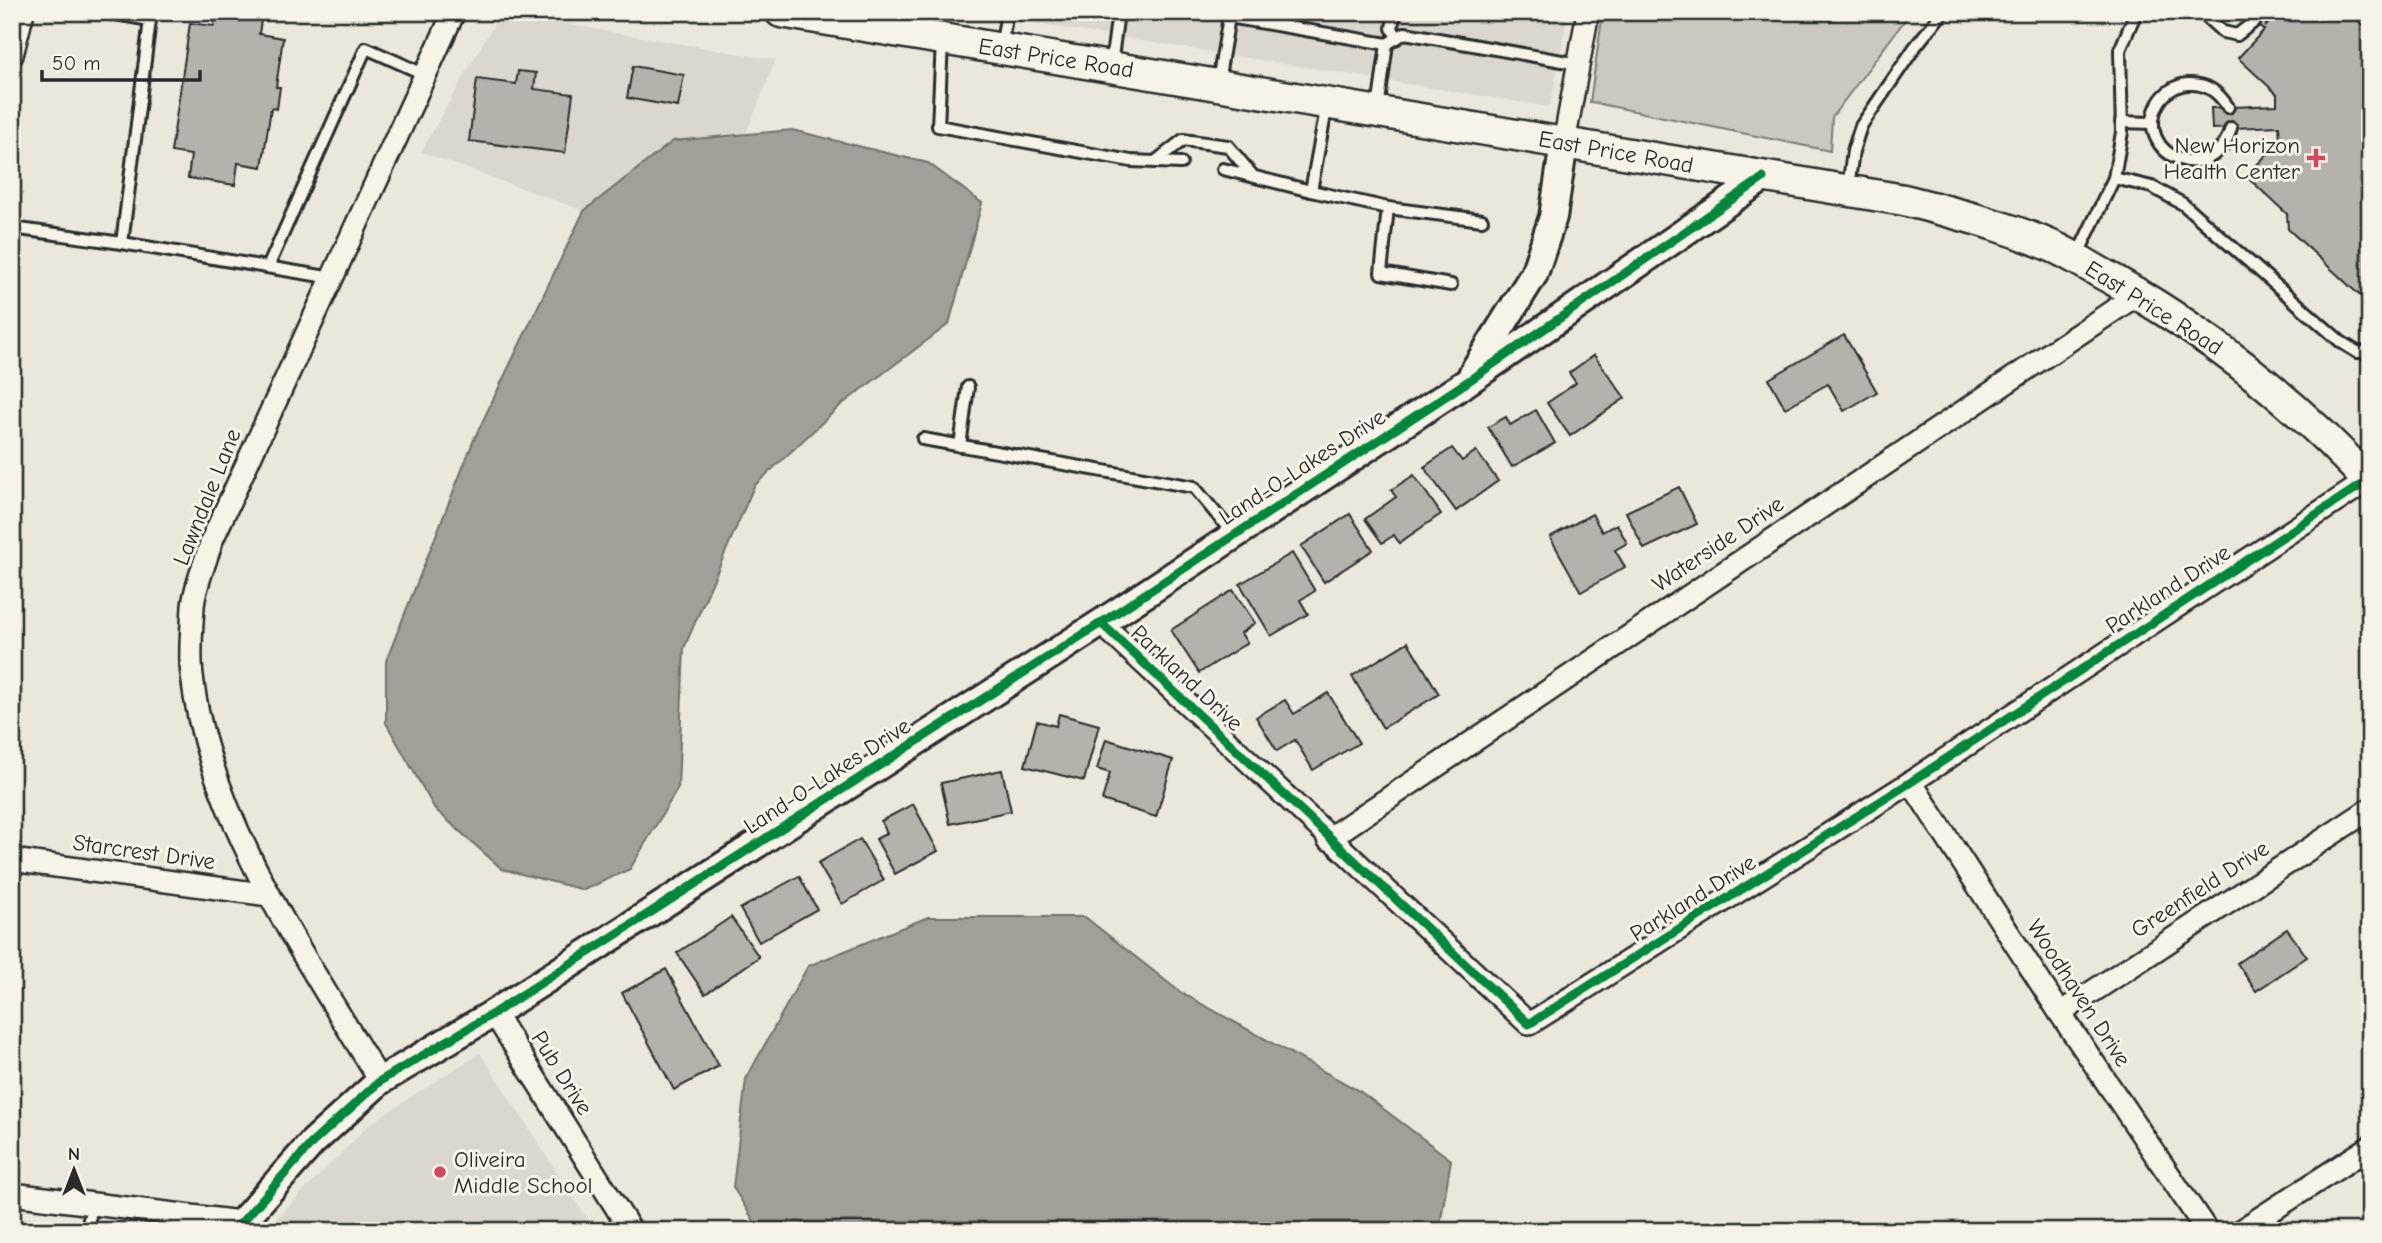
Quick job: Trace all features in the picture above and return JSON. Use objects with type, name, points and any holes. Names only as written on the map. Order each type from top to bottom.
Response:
[{"type":"main road","name":"East Price Road","points":[[781,12],[1903,200],[1993,223],[2058,249],[2137,294],[2228,353],[2287,404],[2369,482]]},
{"type":"street","points":[[12,55],[23,12]]},
{"type":"street","name":"Lawndale Lane","points":[[380,1081],[269,895],[228,806],[202,734],[191,674],[193,603],[212,540],[454,12]]},
{"type":"street","name":"Land-O-Lakes Drive","points":[[237,1226],[312,1143],[380,1081],[494,1013],[1101,623],[1467,382],[1534,274],[1553,217],[1588,12]]},
{"type":"street","points":[[1467,382],[1763,178]]},
{"type":"street","name":"Waterside Drive","points":[[1328,838],[2137,294]]},
{"type":"street","name":"Parkland Drive","points":[[1101,623],[1529,1024],[1911,782],[2369,482]]},
{"type":"street","name":"Woodhaven Drive","points":[[1911,782],[2060,1013],[2207,1231]]},
{"type":"street","name":"Greenfield Drive","points":[[2060,1013],[2370,809]]},
{"type":"street","name":"Starcrest Drive","points":[[12,860],[269,895]]},
{"type":"street","name":"Pub Drive","points":[[494,1013],[631,1231]]},
{"type":"street","points":[[2240,1231],[2370,1147]]},
{"type":"street","points":[[12,1194],[237,1226]]},
{"type":"lane","points":[[104,12],[150,20],[122,243]]},
{"type":"lane","points":[[1001,49],[1007,12]]},
{"type":"lane","points":[[1111,67],[1118,12]]},
{"type":"lane","points":[[1377,112],[1392,41],[1395,12]]},
{"type":"lane","points":[[1848,191],[1853,151],[1861,126],[1915,47],[1943,12]]},
{"type":"lane","points":[[2076,259],[2115,178],[2121,122],[2120,50],[2136,12]]},
{"type":"lane","points":[[2200,12],[2223,32],[2237,35],[2260,16]]},
{"type":"lane","points":[[1217,85],[1229,15],[1392,41],[1405,33],[1579,64]]},
{"type":"lane","points":[[942,39],[938,125],[1131,161],[1181,163]]},
{"type":"lane","points":[[268,267],[366,48],[426,75]]},
{"type":"lane","points":[[2228,107],[2219,93],[2208,86],[2182,85],[2170,90],[2161,99],[2155,110],[2153,123],[2161,148],[2183,161],[2196,162],[2220,151],[2231,128]]},
{"type":"lane","points":[[1311,191],[1327,103]]},
{"type":"lane","points":[[2121,122],[2153,123]]},
{"type":"lane","points":[[1155,162],[1183,140],[1228,146],[1254,177]]},
{"type":"lane","points":[[1223,169],[1388,208],[1482,220]]},
{"type":"lane","points":[[2115,178],[2152,187],[2183,204],[2341,342],[2357,352],[2370,352]]},
{"type":"lane","points":[[1388,208],[1381,272],[1451,285]]},
{"type":"lane","points":[[12,229],[122,243],[332,278]]},
{"type":"lane","points":[[961,446],[968,387]]},
{"type":"lane","points":[[923,439],[1194,487],[1234,535]]},
{"type":"lane","points":[[86,1231],[93,1204]]},
{"type":"shaded area","points":[[964,12],[1568,12],[1550,107]]},
{"type":"shaded area","points":[[1603,12],[1911,12],[1832,117],[1830,151],[1590,102]]},
{"type":"shaded area","points":[[500,13],[776,60],[746,134],[673,141],[584,211],[421,152]]},
{"type":"shaded area","points":[[792,130],[928,163],[982,203],[949,324],[841,405],[754,486],[684,648],[678,788],[630,869],[584,890],[502,869],[435,809],[386,723],[386,661],[475,437],[584,211],[673,141]]},
{"type":"shaded area","points":[[928,917],[1085,917],[1180,992],[1361,1092],[1451,1160],[1439,1231],[760,1231],[733,1187],[746,1079],[808,966]]},
{"type":"shaded area","name":"Oliveira Middle School","points":[[480,1053],[595,1231],[267,1231],[371,1123]]},
{"type":"shaded area","points":[[12,1216],[120,1231],[12,1231]]},
{"type":"building","points":[[216,12],[262,13],[259,34],[283,38],[276,87],[280,87],[277,109],[271,108],[262,167],[238,163],[235,185],[188,178],[191,155],[171,152],[190,23],[214,26]]},
{"type":"building","name":"New Horizon Health Center","points":[[2252,12],[2261,12],[2266,16],[2266,26],[2279,12],[2289,22],[2299,12],[2349,12],[2370,32],[2370,305],[2288,229],[2287,214],[2246,176],[2280,141],[2279,126],[2212,129],[2211,108],[2277,105],[2277,94],[2238,58],[2264,30],[2249,16]]},
{"type":"building","points":[[633,66],[684,75],[678,107],[627,98]]},
{"type":"building","points":[[518,71],[536,73],[534,89],[573,94],[565,153],[469,141],[477,79],[516,84]]},
{"type":"building","points":[[1844,335],[1877,392],[1844,411],[1828,384],[1785,408],[1769,379]]},
{"type":"building","points":[[1594,355],[1625,398],[1570,436],[1547,403],[1576,383],[1569,373]]},
{"type":"building","points":[[1536,410],[1555,443],[1512,467],[1488,427],[1506,417],[1510,425]]},
{"type":"building","points":[[1452,448],[1462,461],[1476,451],[1498,481],[1456,511],[1424,467]]},
{"type":"building","points":[[1414,475],[1441,514],[1399,543],[1394,535],[1382,543],[1365,519],[1396,497],[1391,490]]},
{"type":"building","points":[[1679,487],[1697,524],[1644,549],[1626,512]]},
{"type":"building","points":[[1350,514],[1373,550],[1324,582],[1301,546]]},
{"type":"building","points":[[1592,514],[1602,532],[1617,524],[1627,543],[1615,550],[1625,567],[1581,592],[1550,537]]},
{"type":"building","points":[[1292,553],[1315,591],[1300,600],[1308,614],[1271,636],[1240,584]]},
{"type":"building","points":[[1233,590],[1255,623],[1241,633],[1247,643],[1199,673],[1171,630]]},
{"type":"building","points":[[1408,642],[1439,694],[1383,728],[1352,676]]},
{"type":"building","points":[[1328,693],[1359,743],[1313,770],[1295,740],[1277,751],[1256,717],[1285,700],[1294,714]]},
{"type":"building","points":[[1059,714],[1099,725],[1084,781],[1025,766],[1037,721],[1056,726]]},
{"type":"building","points":[[1106,739],[1173,760],[1156,817],[1102,800],[1110,773],[1097,769]]},
{"type":"building","points":[[1002,770],[1011,811],[950,824],[941,783]]},
{"type":"building","points":[[913,804],[938,851],[895,874],[876,839],[887,833],[881,821]]},
{"type":"building","points":[[860,839],[884,880],[842,904],[818,863]]},
{"type":"building","points":[[799,876],[817,909],[759,942],[740,909]]},
{"type":"building","points":[[731,917],[759,957],[705,994],[677,953]]},
{"type":"building","points":[[2287,929],[2307,957],[2256,991],[2237,963]]},
{"type":"building","points":[[666,969],[719,1066],[674,1090],[622,993]]},
{"type":"cycle path","points":[[234,1231],[312,1143],[380,1081],[494,1013],[1101,623],[1467,382],[1763,178]]},
{"type":"cycle path","points":[[1101,623],[1529,1024],[1911,782],[2367,481]]},
{"type":"place","name":"New Horizon Health Center","points":[[2316,158]]},
{"type":"place","name":"Oliveira Middle School","points":[[440,1172]]}]
